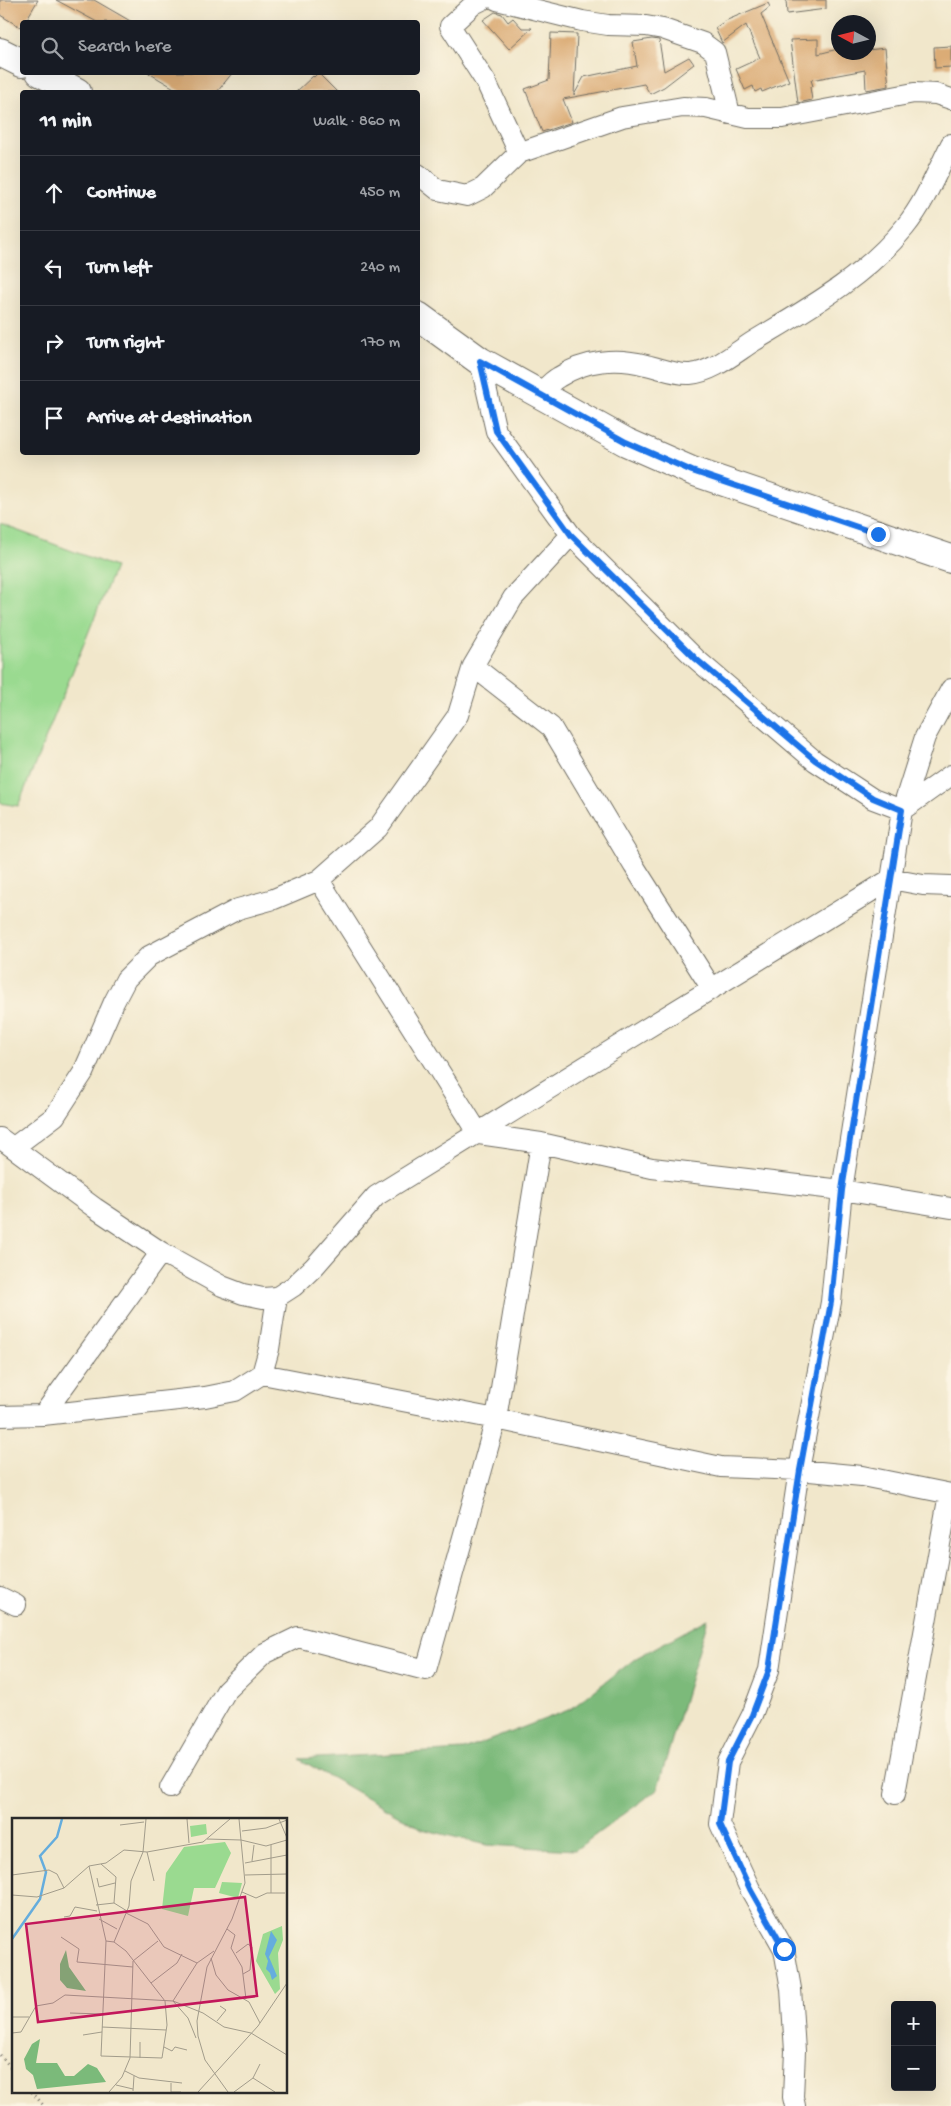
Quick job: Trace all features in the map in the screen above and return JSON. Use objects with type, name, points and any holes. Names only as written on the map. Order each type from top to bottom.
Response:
[{"type":"street","points":[[482,0],[474,4],[450,26],[486,82],[519,153]]},
{"type":"street","points":[[497,0],[582,21],[663,29],[703,43],[715,52],[730,114]]},
{"type":"street","points":[[0,52],[20,62]]},
{"type":"street","points":[[46,75],[73,90]]},
{"type":"street","points":[[420,176],[438,190],[467,196],[482,188],[519,153],[622,117],[683,107],[698,108],[748,118],[782,118],[914,93],[936,94],[951,99]]},
{"type":"street","points":[[539,395],[558,377],[585,364],[627,360],[676,373],[690,374],[705,370],[746,346],[821,300],[865,267],[905,227],[929,191],[951,144]]},
{"type":"street","points":[[420,317],[480,361],[626,442],[692,471],[951,558]]},
{"type":"street","points":[[480,361],[496,431],[571,535],[696,659],[815,760],[873,798],[902,810]]},
{"type":"street","points":[[571,535],[513,598],[473,666],[458,715],[378,828],[319,880],[274,899],[238,909],[149,956],[126,979],[83,1073],[55,1116],[7,1142],[95,1208],[161,1252],[222,1286],[243,1294],[263,1298],[277,1297],[294,1286],[314,1267],[376,1196],[891,879],[923,886],[951,886]]},
{"type":"street","points":[[473,666],[551,727],[629,858],[712,989]]},
{"type":"street","points":[[795,2106],[793,2097],[794,2034],[791,1990],[784,1949],[750,1889],[720,1824],[728,1762],[752,1715],[769,1670],[800,1470],[831,1302],[842,1190],[902,810],[925,737],[951,689]]},
{"type":"street","points":[[902,810],[951,775]]},
{"type":"street","points":[[319,880],[479,1134],[541,1143],[652,1168],[842,1190],[951,1208]]},
{"type":"street","points":[[170,1788],[226,1691],[265,1653],[298,1637],[426,1670],[496,1419],[541,1143]]},
{"type":"street","points":[[42,1415],[161,1252]]},
{"type":"street","points":[[0,1416],[42,1415],[235,1391],[262,1374],[269,1350],[277,1297]]},
{"type":"street","points":[[262,1374],[496,1419],[721,1468],[800,1470],[862,1476],[950,1494],[895,1794]]},
{"type":"path","points":[[0,2055],[12,2069]]},
{"type":"path","points":[[34,2094],[44,2106]]},
{"type":"green space","points":[[0,524],[115,567],[18,806],[0,803]]},
{"type":"green space","points":[[708,1619],[657,1790],[575,1850],[487,1845],[422,1829],[299,1759],[464,1750],[571,1709],[636,1658]]},
{"type":"building","points":[[0,0],[38,0],[26,20],[20,20],[20,27],[0,15]]},
{"type":"building","points":[[56,0],[94,0],[129,20],[93,20]]},
{"type":"building","points":[[786,0],[826,0],[826,9],[787,14]]},
{"type":"building","points":[[768,3],[770,7],[761,14],[789,81],[762,92],[761,89],[755,92],[753,86],[745,90],[736,69],[760,58],[746,25],[722,43],[715,28],[725,21]]},
{"type":"building","points":[[495,12],[502,14],[508,22],[513,18],[522,28],[532,28],[509,49],[483,20]]},
{"type":"building","points":[[551,33],[577,34],[574,95],[584,77],[637,66],[633,42],[652,39],[659,40],[664,71],[689,57],[694,64],[664,87],[650,94],[644,84],[563,99],[572,122],[542,132],[525,89],[549,80]]},
{"type":"building","points":[[818,39],[818,54],[831,51],[831,60],[876,60],[876,49],[885,48],[889,86],[866,90],[865,70],[811,80],[813,86],[810,87],[812,100],[798,103],[790,40]]},
{"type":"building","points":[[951,46],[951,67],[935,68],[934,47]]},
{"type":"building","points":[[152,75],[231,75],[219,90],[178,90]]},
{"type":"building","points":[[320,75],[335,90],[298,90],[314,77]]},
{"type":"route","points":[[784,1949],[750,1889],[720,1824],[728,1762],[752,1715],[769,1670],[800,1470],[831,1302],[842,1190],[890,897],[902,810],[873,798],[815,760],[696,659],[571,535],[496,431],[480,361],[626,442],[692,471],[878,534]]}]
